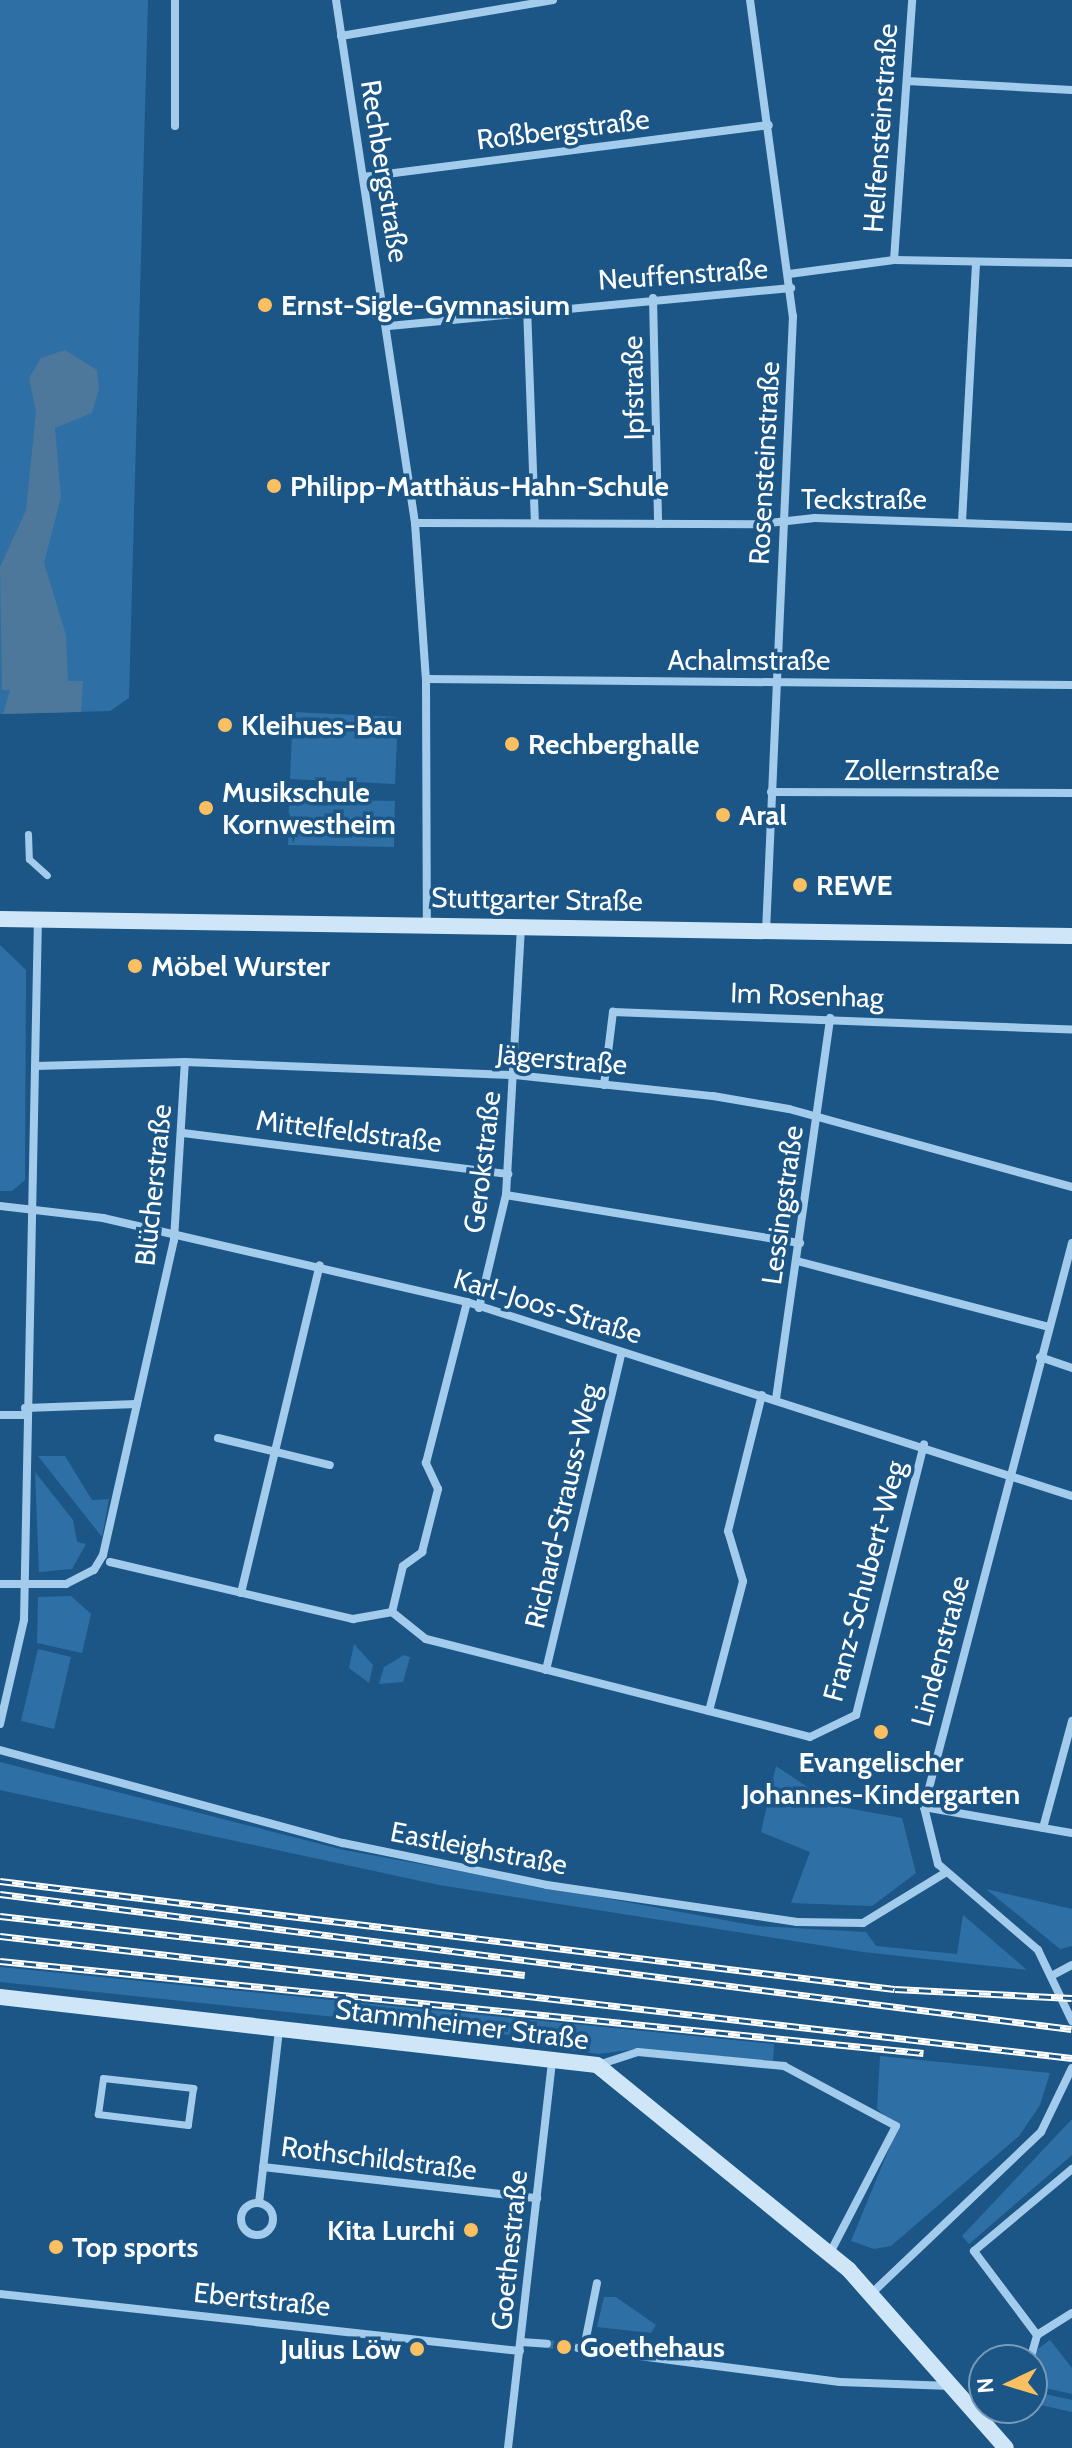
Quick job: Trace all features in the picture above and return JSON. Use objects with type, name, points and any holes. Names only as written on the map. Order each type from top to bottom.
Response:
[{"type":"main road","name":"Stuttgarter Straße","points":[[0,919],[521,924],[1072,936]]},
{"type":"main road","name":"Stammheimer Straße","points":[[0,1997],[553,2057],[597,2065],[830,2253],[873,2292],[1006,2448]]},
{"type":"street","points":[[175,0],[175,126]]},
{"type":"street","name":"Rechbergstraße","points":[[336,0],[389,326],[415,523],[426,679],[427,923]]},
{"type":"street","points":[[341,36],[553,0]]},
{"type":"street","name":"Rosensteinstraße","points":[[750,0],[791,288],[784,521],[772,682],[766,931]]},
{"type":"street","name":"Helfensteinstraße","points":[[894,260],[912,0]]},
{"type":"street","points":[[907,81],[1072,90]]},
{"type":"street","name":"Roßbergstraße","points":[[363,177],[769,125]]},
{"type":"street","name":"Neuffenstraße","points":[[789,274],[894,260],[1072,263]]},
{"type":"street","points":[[962,522],[976,263]]},
{"type":"street","name":"Neuffenstraße","points":[[389,326],[527,307],[791,288]]},
{"type":"street","name":"Ipfstraße","points":[[653,298],[658,524]]},
{"type":"street","points":[[527,307],[535,523]]},
{"type":"street","name":"Teckstraße","points":[[415,523],[962,522],[1072,527]]},
{"type":"street","name":"Achalmstraße","points":[[426,679],[1072,685]]},
{"type":"street","name":"Zollernstraße","points":[[771,792],[1072,793]]},
{"type":"street","points":[[28,834],[29,859],[47,875]]},
{"type":"street","points":[[0,1724],[24,1620],[25,1412],[38,919]]},
{"type":"street","name":"Gerokstraße","points":[[479,1308],[506,1195],[521,924]]},
{"type":"street","name":"Im Rosenhag","points":[[604,1085],[613,1012],[857,1019],[1072,1030]]},
{"type":"street","name":"Lessingstraße","points":[[776,1399],[818,1120],[830,1018]]},
{"type":"street","name":"Jägerstraße","points":[[35,1066],[185,1062],[515,1075],[604,1085],[774,1106],[1072,1187]]},
{"type":"street","name":"Blücherstraße","points":[[0,1584],[66,1584],[94,1570],[137,1404],[175,1234],[185,1062]]},
{"type":"street","name":"Mittelfeldstraße","points":[[183,1133],[508,1174]]},
{"type":"street","points":[[506,1195],[800,1243]]},
{"type":"street","name":"Karl-Joos-Straße","points":[[0,1206],[175,1234],[320,1265],[467,1302],[924,1444],[1072,1496]]},
{"type":"street","name":"Lindenstraße","points":[[1072,1243],[1009,1473],[924,1807],[928,1841],[945,1873],[1031,1943],[1056,1976],[1072,2021]]},
{"type":"street","points":[[797,1261],[1049,1327]]},
{"type":"street","points":[[241,1593],[277,1454],[320,1265]]},
{"type":"street","points":[[392,1612],[403,1566],[422,1552],[438,1489],[426,1463],[467,1302]]},
{"type":"street","name":"Richard-Strauss-Weg","points":[[546,1670],[622,1352]]},
{"type":"street","points":[[1040,1357],[1072,1368]]},
{"type":"street","points":[[110,1562],[353,1619],[392,1612],[426,1639],[709,1711],[743,1581],[728,1531],[762,1395]]},
{"type":"street","points":[[0,1415],[137,1404]]},
{"type":"street","points":[[218,1438],[330,1465]]},
{"type":"street","name":"Franz-Schubert-Weg","points":[[709,1711],[810,1737],[856,1715],[924,1444]]},
{"type":"street","points":[[1043,1828],[1072,1721]]},
{"type":"street","name":"Eastleighstraße","points":[[0,1750],[343,1843],[547,1885],[797,1922],[863,1923],[945,1873]]},
{"type":"street","points":[[924,1807],[1072,1833]]},
{"type":"street","points":[[1056,1976],[1072,1965]]},
{"type":"street","points":[[259,2203],[279,2029]]},
{"type":"street","points":[[597,2065],[638,2052],[784,2066],[896,2126],[830,2253]]},
{"type":"street","name":"Goethestraße","points":[[508,2448],[553,2057]]},
{"type":"street","points":[[873,2292],[1008,2169],[1041,2132],[1069,2082],[1072,2068]]},
{"type":"street","points":[[103,2078],[193,2088],[188,2125],[98,2114],[103,2078]]},
{"type":"street","name":"Rothschildstraße","points":[[263,2167],[537,2198]]},
{"type":"street","points":[[1037,2335],[974,2251],[1072,2169]]},
{"type":"street","points":[[597,2283],[581,2348],[840,2382],[952,2386]]},
{"type":"street","name":"Ebertstraße","points":[[0,2294],[520,2346],[547,2344]]},
{"type":"street","points":[[1034,2344],[1037,2335],[1072,2313]]},
{"type":"shaded area","points":[[0,0],[148,0],[129,698],[110,711],[0,714]]},
{"type":"shaded area","points":[[65,350],[97,370],[99,389],[92,413],[55,428],[61,497],[44,563],[66,635],[68,681],[83,681],[81,712],[3,714],[10,690],[2,690],[0,567],[26,510],[36,412],[29,378],[41,358]]},
{"type":"shaded area","points":[[293,712],[398,717],[395,784],[290,779]]},
{"type":"shaded area","points":[[289,799],[395,801],[394,847],[288,845]]},
{"type":"shaded area","points":[[0,945],[26,970],[25,1180],[12,1191],[0,1191]]},
{"type":"shaded area","points":[[38,1456],[65,1456],[92,1500],[109,1499],[102,1537]]},
{"type":"shaded area","points":[[35,1472],[73,1520],[77,1542],[86,1544],[72,1569],[39,1572]]},
{"type":"shaded area","points":[[71,1596],[91,1614],[82,1653],[37,1643],[38,1597]]},
{"type":"shaded area","points":[[354,1644],[373,1665],[369,1683],[349,1668]]},
{"type":"shaded area","points":[[38,1649],[71,1657],[54,1729],[21,1721]]},
{"type":"shaded area","points":[[404,1655],[410,1657],[403,1682],[379,1684],[384,1667]]},
{"type":"shaded area","points":[[0,1762],[344,1850],[757,1926],[866,1932],[876,1946],[957,1954],[963,1915],[1027,1970],[863,1952],[439,1885],[0,1790]]},
{"type":"shaded area","points":[[776,1766],[836,1806],[902,1818],[916,1873],[872,1906],[791,1903],[810,1852],[761,1832]]},
{"type":"shaded area","points":[[986,1889],[1072,1909],[1072,1946],[1060,1949]]},
{"type":"shaded area","points":[[0,1967],[774,2044],[773,2061],[638,2049],[598,2054],[539,2045],[538,2038],[0,1982]]},
{"type":"shaded area","points":[[880,2056],[1050,2073],[1040,2105],[1019,2136],[891,2246],[874,2249],[851,2241],[898,2127],[877,2109]]},
{"type":"shaded area","points":[[1072,2119],[1072,2155],[969,2244],[962,2236]]},
{"type":"shaded area","points":[[604,2297],[616,2297],[656,2325],[651,2333],[597,2327]]},
{"type":"shaded area","points":[[1050,2340],[1072,2368],[1072,2394],[1048,2389],[1048,2344],[1045,2344]]},
{"type":"shaded area","points":[[1048,2395],[1072,2400],[1072,2412],[1048,2407]]},
{"type":"tunnel","points":[[547,2344],[578,2348]]},
{"type":"railway","points":[[0,1881],[895,1989],[1072,1998]]},
{"type":"railway","points":[[0,1894],[1072,2029]]},
{"type":"railway","points":[[0,1916],[525,1975]]},
{"type":"railway","points":[[0,1936],[1072,2058]]},
{"type":"railway","points":[[0,1961],[923,2053]]},
{"type":"place","name":"Ernst-Sigle-Gymnasium","points":[[265,305]]},
{"type":"place","name":"Philipp-Matthäus-Hahn-Schule","points":[[274,486]]},
{"type":"place","name":"Kleihues-Bau","points":[[225,725]]},
{"type":"place","name":"Rechberghalle","points":[[512,744]]},
{"type":"place","name":"Musikschule Kornwestheim","points":[[206,808]]},
{"type":"place","name":"Aral","points":[[723,815]]},
{"type":"place","name":"REWE","points":[[800,885]]},
{"type":"place","name":"Möbel Wurster","points":[[135,966]]},
{"type":"place","name":"Evangelischer Johannes-Kindergarten","points":[[881,1732]]},
{"type":"place","name":"Kita Lurchi","points":[[471,2230]]},
{"type":"place","name":"Top sports","points":[[56,2247]]},
{"type":"place","name":"Goethehaus","points":[[564,2347]]},
{"type":"place","name":"Julius Löw","points":[[417,2349]]}]
